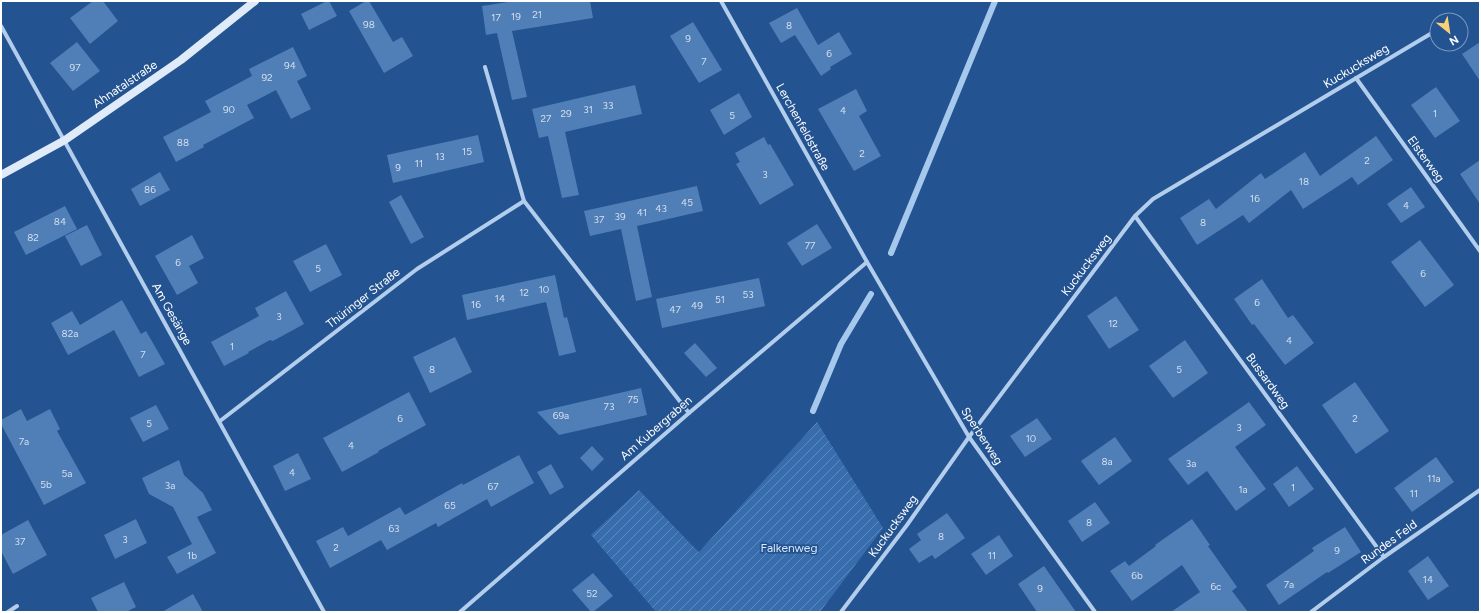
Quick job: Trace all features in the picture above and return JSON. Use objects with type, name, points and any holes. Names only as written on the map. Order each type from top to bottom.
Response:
[{"type":"street","name":"Ahnatalstraße","points":[[1,175],[65,140],[182,60],[255,1]]},
{"type":"street","name":"Lerchenfeldstraße","points":[[721,1],[867,262]]},
{"type":"street","name":"Am Gesänge","points":[[1,26],[324,612]]},
{"type":"street","name":"Kuckucksweg","points":[[841,612],[1135,216],[1153,199],[1429,35]]},
{"type":"street","points":[[485,67],[524,201],[689,413]]},
{"type":"street","name":"Elsterweg","points":[[1356,78],[1480,251]]},
{"type":"street","name":"Thüringer Straße","points":[[220,422],[417,269],[524,201]]},
{"type":"street","name":"Bussardweg","points":[[1135,216],[1384,557]]},
{"type":"street","name":"Am Kubergraben","points":[[460,612],[689,413],[867,262]]},
{"type":"street","name":"Sperberweg","points":[[867,262],[969,438],[1095,612]]},
{"type":"street","name":"Rundes Feld","points":[[1311,612],[1384,557],[1480,490]]},
{"type":"street","points":[[8,612],[17,606]]},
{"type":"green space","name":"Falkenweg","points":[[817,422],[883,528],[820,612],[656,612],[591,535],[639,490],[699,552]]},
{"type":"building","points":[[93,1],[103,1],[118,21],[90,44],[70,18]]},
{"type":"building","points":[[329,1],[337,16],[309,30],[301,14]]},
{"type":"building","points":[[366,1],[369,1],[393,42],[402,37],[413,56],[384,73],[349,11]]},
{"type":"building","points":[[514,1],[590,1],[593,18],[512,31],[527,97],[512,100],[497,33],[486,35],[482,6]]},
{"type":"building","points":[[797,8],[818,45],[839,32],[852,54],[830,67],[831,69],[821,76],[795,35],[781,43],[769,23]]},
{"type":"building","points":[[693,22],[722,70],[699,83],[670,36]]},
{"type":"building","points":[[77,42],[100,71],[73,91],[50,63]]},
{"type":"building","points":[[1480,42],[1480,81],[1462,54],[1469,52],[1469,49]]},
{"type":"building","points":[[293,47],[307,76],[297,81],[311,109],[291,119],[276,90],[247,105],[254,118],[203,145],[204,147],[176,162],[163,137],[211,112],[205,101],[252,76],[249,69]]},
{"type":"building","points":[[635,85],[642,114],[565,132],[579,195],[562,198],[548,136],[539,138],[532,109]]},
{"type":"building","points":[[1436,87],[1460,121],[1435,138],[1411,105]]},
{"type":"building","points":[[856,89],[867,111],[859,116],[881,156],[854,171],[818,109]]},
{"type":"building","points":[[739,93],[752,117],[724,135],[710,110]]},
{"type":"building","points":[[478,135],[484,162],[393,183],[387,155]]},
{"type":"building","points":[[1376,136],[1393,160],[1358,185],[1352,177],[1303,209],[1291,190],[1249,223],[1243,215],[1197,245],[1180,218],[1209,199],[1216,209],[1261,173],[1265,179],[1305,152],[1320,176]]},
{"type":"building","points":[[764,137],[768,145],[770,144],[794,185],[760,205],[736,164],[740,162],[735,153]]},
{"type":"building","points":[[1480,160],[1480,204],[1460,174]]},
{"type":"building","points":[[160,172],[170,190],[140,206],[131,189]]},
{"type":"building","points":[[697,186],[703,211],[637,226],[652,297],[636,301],[621,229],[590,236],[584,211]]},
{"type":"building","points":[[1411,187],[1425,207],[1401,223],[1387,204]]},
{"type":"building","points":[[401,195],[424,237],[411,244],[389,202]]},
{"type":"building","points":[[65,206],[77,229],[26,255],[14,232]]},
{"type":"building","points":[[817,224],[832,248],[802,266],[787,243]]},
{"type":"building","points":[[87,225],[102,255],[81,266],[65,236]]},
{"type":"building","points":[[192,235],[204,258],[189,266],[198,283],[177,295],[155,256]]},
{"type":"building","points":[[1420,240],[1454,285],[1425,307],[1391,262]]},
{"type":"building","points":[[326,244],[342,275],[310,292],[293,261]]},
{"type":"building","points":[[555,275],[564,318],[567,317],[576,352],[559,356],[546,302],[467,320],[462,295]]},
{"type":"building","points":[[759,278],[765,306],[662,328],[656,299]]},
{"type":"building","points":[[1262,279],[1288,318],[1293,315],[1314,343],[1285,365],[1254,324],[1252,325],[1234,299]]},
{"type":"building","points":[[286,291],[304,324],[273,341],[270,340],[224,366],[211,342],[259,316],[255,308]]},
{"type":"building","points":[[1116,296],[1139,330],[1109,349],[1087,316]]},
{"type":"building","points":[[122,300],[141,334],[146,331],[165,364],[139,377],[114,330],[68,355],[51,323],[72,311],[80,325]]},
{"type":"building","points":[[455,337],[472,372],[430,393],[413,357]]},
{"type":"building","points":[[1185,340],[1208,373],[1173,398],[1149,366]]},
{"type":"building","points":[[695,343],[717,368],[706,377],[684,353]]},
{"type":"building","points":[[1355,382],[1389,431],[1356,454],[1322,405]]},
{"type":"building","points":[[641,388],[647,415],[559,435],[537,412]]},
{"type":"building","points":[[409,392],[426,425],[342,472],[323,438]]},
{"type":"building","points":[[1249,402],[1266,425],[1235,447],[1266,489],[1236,511],[1207,471],[1188,485],[1168,459]]},
{"type":"building","points":[[156,405],[169,429],[143,442],[130,418]]},
{"type":"building","points":[[21,409],[27,421],[50,409],[60,429],[57,431],[86,483],[44,505],[1,424],[1,420]]},
{"type":"building","points":[[1037,418],[1052,439],[1025,457],[1010,436]]},
{"type":"building","points":[[1115,437],[1132,461],[1099,485],[1081,461]]},
{"type":"building","points":[[592,446],[604,459],[592,471],[580,458]]},
{"type":"building","points":[[298,453],[311,479],[285,491],[273,466]]},
{"type":"building","points":[[519,455],[534,483],[491,507],[487,499],[438,527],[436,523],[387,550],[381,540],[330,568],[316,541],[343,527],[348,536],[400,507],[405,515],[462,483],[463,485]]},
{"type":"building","points":[[1436,457],[1454,482],[1412,512],[1394,488]]},
{"type":"building","points":[[179,460],[184,475],[203,493],[212,510],[197,517],[216,553],[177,574],[167,557],[192,544],[173,507],[149,494],[142,478]]},
{"type":"building","points":[[551,464],[564,487],[550,495],[537,472]]},
{"type":"building","points":[[1297,466],[1314,489],[1289,507],[1273,484]]},
{"type":"building","points":[[1095,502],[1110,523],[1082,542],[1068,521]]},
{"type":"building","points":[[947,513],[965,538],[935,559],[932,555],[919,563],[909,549],[921,540],[917,534]]},
{"type":"building","points":[[136,519],[147,543],[115,559],[104,535]]},
{"type":"building","points":[[1192,519],[1210,545],[1208,546],[1237,587],[1232,591],[1248,612],[1171,612],[1200,592],[1182,565],[1132,601],[1110,571],[1125,561],[1129,566],[1156,546],[1155,545]]},
{"type":"building","points":[[28,520],[47,555],[13,574],[1,551],[1,535]]},
{"type":"building","points":[[1345,527],[1361,552],[1328,573],[1327,572],[1279,605],[1266,585],[1314,551],[1312,548]]},
{"type":"building","points":[[999,535],[1013,556],[986,575],[971,554]]},
{"type":"building","points":[[1428,556],[1449,586],[1428,600],[1408,571]]},
{"type":"building","points":[[1044,566],[1076,612],[1037,612],[1018,584]]},
{"type":"building","points":[[593,573],[613,596],[591,612],[572,590]]},
{"type":"building","points":[[124,582],[136,607],[126,612],[98,612],[91,598]]},
{"type":"building","points":[[193,594],[203,612],[162,612]]},
{"type":"waterway","points":[[891,253],[995,1]]},
{"type":"waterway","points":[[813,411],[841,344],[871,294]]}]
